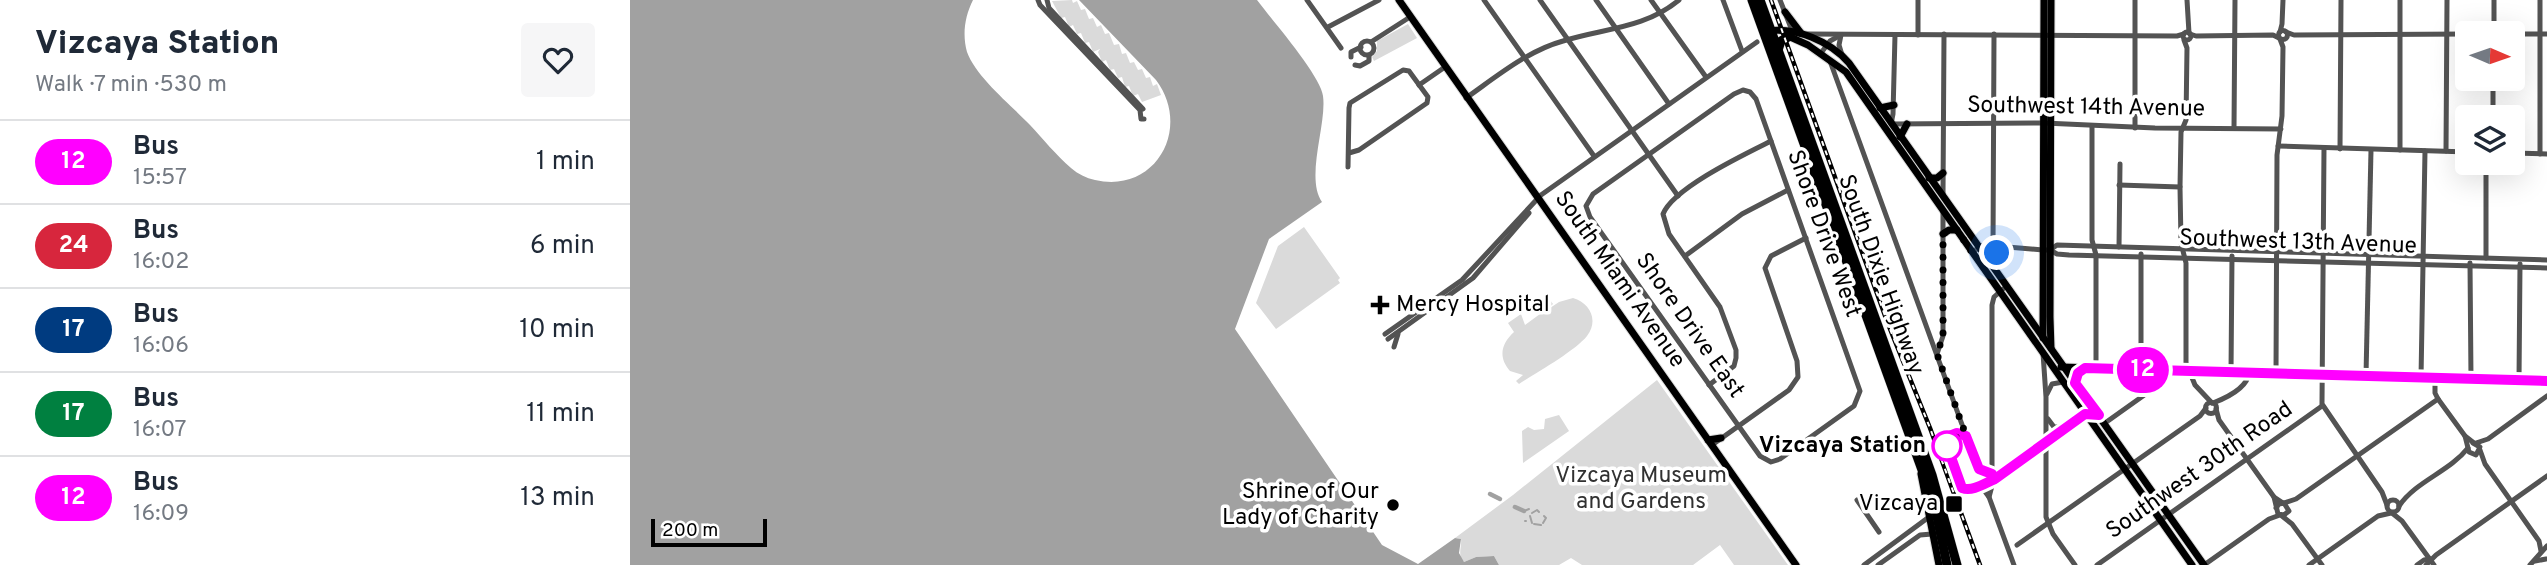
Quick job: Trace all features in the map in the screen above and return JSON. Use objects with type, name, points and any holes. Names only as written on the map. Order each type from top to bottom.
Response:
[{"type":"highway","name":"South Dixie Highway","points":[[1752,0],[1781,35]]},
{"type":"highway","name":"South Dixie Highway","points":[[1760,0],[1781,35],[1920,470]]},
{"type":"highway","name":"South Dixie Highway","points":[[1781,35],[1778,50],[1932,475],[1957,565]]},
{"type":"highway","points":[[1778,50],[1781,35]]},
{"type":"highway","points":[[1920,470],[1936,512],[1947,565]]},
{"type":"main road","name":"South Miami Avenue","points":[[1399,0],[1796,565]]},
{"type":"main road","points":[[2044,0],[2048,35]]},
{"type":"main road","points":[[2043,353],[2048,35],[2051,0]]},
{"type":"main road","points":[[1781,35],[1785,12]]},
{"type":"main road","points":[[1781,35],[1786,21]]},
{"type":"main road","points":[[1781,35],[1826,45],[1843,56],[1852,81],[1888,126],[1957,230],[1975,249]]},
{"type":"main road","points":[[1781,35],[1821,53],[1849,70],[1880,108],[1888,126],[1900,137],[1929,178],[1980,257],[2105,423],[2204,565]]},
{"type":"main road","points":[[1880,108],[1894,105]]},
{"type":"main road","points":[[1900,137],[1907,124]]},
{"type":"main road","points":[[1929,178],[1937,178],[1943,173]]},
{"type":"main road","points":[[1943,234],[1949,230],[1957,230]]},
{"type":"main road","points":[[2046,250],[2052,352]]},
{"type":"main road","points":[[1980,257],[1992,267],[2006,300],[2192,565]]},
{"type":"main road","points":[[2028,318],[2043,314]]},
{"type":"main road","points":[[2048,361],[2063,367],[2096,369],[2547,381]]},
{"type":"main road","points":[[2075,383],[2078,373],[2085,368]]},
{"type":"main road","points":[[2085,414],[2099,415]]},
{"type":"main road","points":[[1710,442],[1721,438]]},
{"type":"main road","name":"South Dixie Highway","points":[[1920,470],[1939,565]]},
{"type":"street","points":[[1038,0],[1140,110],[1141,119],[1144,119],[1143,108],[1137,100],[1049,8],[1047,0]]},
{"type":"street","points":[[1307,0],[1341,48]]},
{"type":"street","points":[[1328,27],[1379,0]]},
{"type":"street","points":[[1484,0],[1594,156]]},
{"type":"street","points":[[1540,0],[1678,196]]},
{"type":"street","points":[[1596,0],[1669,104]]},
{"type":"street","points":[[1651,0],[1706,78]]},
{"type":"street","points":[[1466,98],[1525,58],[1568,40],[1646,21],[1679,0]]},
{"type":"street","points":[[1723,0],[1742,51]]},
{"type":"street","points":[[1780,0],[1786,21]]},
{"type":"street","points":[[1918,35],[1919,0]]},
{"type":"street","points":[[2135,0],[2135,128]]},
{"type":"street","points":[[2187,0],[2186,120],[2180,132],[2180,187],[2183,249],[2186,258],[2187,370],[2274,497],[2279,512],[2292,524],[2322,565]]},
{"type":"street","points":[[2234,128],[2235,0]]},
{"type":"street","points":[[2276,373],[2278,146],[2281,129],[2283,0]]},
{"type":"street","points":[[2340,149],[2341,0]]},
{"type":"street","points":[[2400,0],[2400,150]]},
{"type":"street","points":[[2446,151],[2447,0]]},
{"type":"street","points":[[2494,0],[2494,21]]},
{"type":"street","points":[[2525,153],[2543,154],[2544,34],[2540,0]]},
{"type":"street","points":[[1351,57],[1350,52],[1361,47],[1364,42],[1371,42],[1410,17]]},
{"type":"street","points":[[1821,53],[1831,39],[1842,34]]},
{"type":"street","points":[[1842,34],[1839,45],[1843,56]]},
{"type":"street","points":[[1937,354],[1943,336],[1944,34]]},
{"type":"street","points":[[1980,257],[1993,248],[1994,34]]},
{"type":"street","points":[[1386,337],[1436,302],[1484,262],[1537,198],[1742,51],[1781,35],[2455,34]]},
{"type":"street","points":[[2525,34],[2544,34]]},
{"type":"street","points":[[1888,126],[1894,105],[1895,35]]},
{"type":"street","points":[[1355,65],[1360,66],[1369,61],[1369,55],[1374,48],[1371,42]]},
{"type":"street","points":[[1361,47],[1363,53],[1369,55]]},
{"type":"street","points":[[1829,59],[1964,430]]},
{"type":"street","points":[[1419,85],[1444,67]]},
{"type":"street","points":[[1348,167],[1350,104],[1404,70],[1410,72],[1428,98],[1426,104],[1357,151],[1349,153]]},
{"type":"street","points":[[1839,83],[1840,78],[1849,70]]},
{"type":"street","points":[[1839,83],[1845,85],[1852,81]]},
{"type":"street","name":"Shore Drive West","points":[[1649,154],[1734,94],[1745,90],[1752,93],[1756,99],[1859,384],[1860,396],[1854,406],[1780,459],[1770,462]]},
{"type":"street","name":"Southwest 14th Avenue","points":[[1888,126],[2047,124],[2135,128],[2281,129]]},
{"type":"street","points":[[2092,126],[2096,369]]},
{"type":"street","points":[[1709,385],[1734,366],[1737,353],[1720,307],[1669,234],[1663,221],[1666,208],[1678,196],[1721,167],[1771,141]]},
{"type":"street","points":[[2278,146],[2455,151]]},
{"type":"street","points":[[2323,148],[2322,406],[2382,492],[2391,513],[2403,520]]},
{"type":"street","points":[[2366,376],[2371,150]]},
{"type":"street","points":[[2421,378],[2425,151]]},
{"type":"street","name":"Shore Drive East","points":[[1649,154],[1593,194],[1586,204],[1588,214],[1760,456],[1770,462]]},
{"type":"street","points":[[2119,247],[2120,164]]},
{"type":"street","points":[[2486,175],[2486,258]]},
{"type":"street","points":[[2119,185],[2180,187]]},
{"type":"street","points":[[1685,256],[1731,221],[1788,190]]},
{"type":"street","points":[[1721,438],[1786,393],[1797,380],[1797,360],[1765,268],[1770,257],[1806,237]]},
{"type":"street","name":"Southwest 13th Avenue","points":[[2046,250],[2057,245],[2547,260]]},
{"type":"street","name":"Southwest 13th Avenue","points":[[1975,249],[1983,246],[2046,250],[2057,254],[2547,268]]},
{"type":"street","points":[[1992,267],[1994,257],[2002,248]]},
{"type":"street","points":[[2141,248],[2141,370]]},
{"type":"street","points":[[2231,372],[2232,250]]},
{"type":"street","points":[[2470,258],[2471,379]]},
{"type":"street","points":[[2519,380],[2520,259]]},
{"type":"street","points":[[1989,497],[1996,476],[1992,305],[1994,298],[2003,289]]},
{"type":"street","points":[[1992,305],[1999,300],[2006,300]]},
{"type":"street","points":[[1394,347],[1402,326]]},
{"type":"street","points":[[2043,353],[2046,397],[2046,517],[2075,565]]},
{"type":"street","points":[[2105,423],[2165,380],[2166,370]]},
{"type":"street","points":[[2006,545],[2017,545],[2221,401],[2247,382],[2249,372]]},
{"type":"street","points":[[2435,378],[2435,393],[2438,399],[2472,445],[2480,450],[2485,464],[2544,549],[2546,559],[2532,563]]},
{"type":"street","points":[[2046,397],[2052,384],[2063,382]]},
{"type":"street","points":[[2309,565],[2378,516],[2394,500],[2408,495],[2460,458],[2472,445],[2488,439],[2547,396]]},
{"type":"street","points":[[2204,565],[2279,512],[2289,510],[2297,499],[2438,399]]},
{"type":"street","name":"Southwest 30th Road","points":[[2097,565],[2322,406]]},
{"type":"street","points":[[1996,476],[2085,414]]},
{"type":"street","points":[[2046,416],[2054,427],[2066,427]]},
{"type":"street","points":[[2460,458],[2473,455],[2488,439]]},
{"type":"street","points":[[2472,445],[2473,455],[2485,464]]},
{"type":"street","points":[[2032,451],[2039,453],[2046,461]]},
{"type":"street","points":[[1979,469],[1996,476]]},
{"type":"street","points":[[2430,563],[2547,476]]},
{"type":"street","points":[[1981,486],[1989,497],[2013,563]]},
{"type":"street","points":[[2382,492],[2399,507],[2403,520],[2430,563]]},
{"type":"street","points":[[2378,516],[2391,513],[2408,495]]},
{"type":"street","points":[[2274,497],[2289,510],[2292,524]]},
{"type":"street","points":[[2283,503],[2297,499]]},
{"type":"street","points":[[1857,500],[1879,532]]},
{"type":"street","points":[[2279,512],[2283,503]]},
{"type":"street","points":[[1865,565],[1929,517]]},
{"type":"street","points":[[1878,565],[1920,535],[1932,534]]},
{"type":"street","points":[[2013,563],[2017,545]]},
{"type":"street","points":[[2532,563],[2544,549]]},
{"type":"street","points":[[2417,565],[2424,560],[2430,563]]},
{"type":"green space","points":[[1072,0],[1073,3],[1077,1],[1081,10],[1085,9],[1089,19],[1093,18],[1097,27],[1101,25],[1105,34],[1109,33],[1114,45],[1119,44],[1122,54],[1126,53],[1130,63],[1134,62],[1138,70],[1142,69],[1146,78],[1150,77],[1153,86],[1157,84],[1161,95],[1142,102],[1138,94],[1133,96],[1129,86],[1125,87],[1122,77],[1118,78],[1114,69],[1110,70],[1106,60],[1102,62],[1098,52],[1100,49],[1093,52],[1081,33],[1077,34],[1073,25],[1069,27],[1065,17],[1061,18],[1052,1]]},
{"type":"green space","points":[[1408,24],[1417,38],[1374,61],[1372,57],[1377,51],[1377,41]]},
{"type":"green space","points":[[1304,227],[1340,278],[1340,283],[1276,329],[1256,303],[1278,246]]},
{"type":"green space","points":[[1547,296],[1553,304],[1541,314],[1559,302],[1573,298],[1584,304],[1591,313],[1591,330],[1574,348],[1519,384],[1516,381],[1523,375],[1510,371],[1503,356],[1506,341],[1514,332],[1508,323],[1521,314],[1525,325],[1540,314],[1534,305]]},
{"type":"green space","name":"Vizcaya Museum and Gardens","points":[[1657,380],[1788,565],[1734,565],[1720,545],[1693,565],[1582,565],[1571,558],[1559,565],[1499,565],[1494,556],[1476,557],[1464,562],[1460,554],[1461,539],[1455,538]]},
{"type":"green space","points":[[1559,415],[1569,431],[1523,463],[1522,431],[1528,427],[1534,430],[1544,429],[1545,419]]},
{"type":"shaded area","points":[[630,0],[973,0],[966,19],[965,39],[967,52],[978,71],[1074,170],[1092,179],[1117,182],[1135,177],[1151,167],[1162,153],[1169,136],[1170,118],[1166,99],[1156,80],[1079,0],[1257,0],[1314,75],[1323,96],[1316,165],[1317,192],[1322,202],[1269,239],[1235,329],[1382,545],[1418,564],[1455,538],[1461,539],[1459,553],[1464,562],[1476,557],[1494,556],[1499,565],[630,565]]},
{"type":"waterway","points":[[1490,494],[1500,499]]},
{"type":"waterway","points":[[1515,507],[1524,511]]},
{"type":"waterway","points":[[1524,511],[1529,509]]},
{"type":"waterway","points":[[1532,513],[1537,510],[1539,512]]},
{"type":"waterway","points":[[1530,516],[1532,523]]},
{"type":"waterway","points":[[1543,523],[1546,518],[1544,516]]},
{"type":"waterway","points":[[1534,524],[1541,525]]},
{"type":"railway","points":[[1771,0],[1888,324],[1930,428],[1980,565]]},
{"type":"bus line","name":"12","points":[[1992,474],[1979,469],[1966,436],[1957,433],[1947,437],[1947,446],[1962,488],[1981,486],[1995,479],[2085,414],[2099,415],[2075,383],[2078,373],[2085,368],[2547,381]]},
{"type":"place","name":"Mercy Hospital","points":[[1380,305]]},
{"type":"place","name":"Vizcaya Station","points":[[1947,446]]},
{"type":"place","name":"Vizcaya","points":[[1954,504]]},
{"type":"place","name":"Shrine of Our Lady of Charity","points":[[1393,505]]},
{"type":"route","points":[[1947,446],[1964,430],[1937,354],[1943,336],[1943,234],[1949,230],[1957,230],[1972,252],[1983,246],[2002,248],[1997,253]]}]
